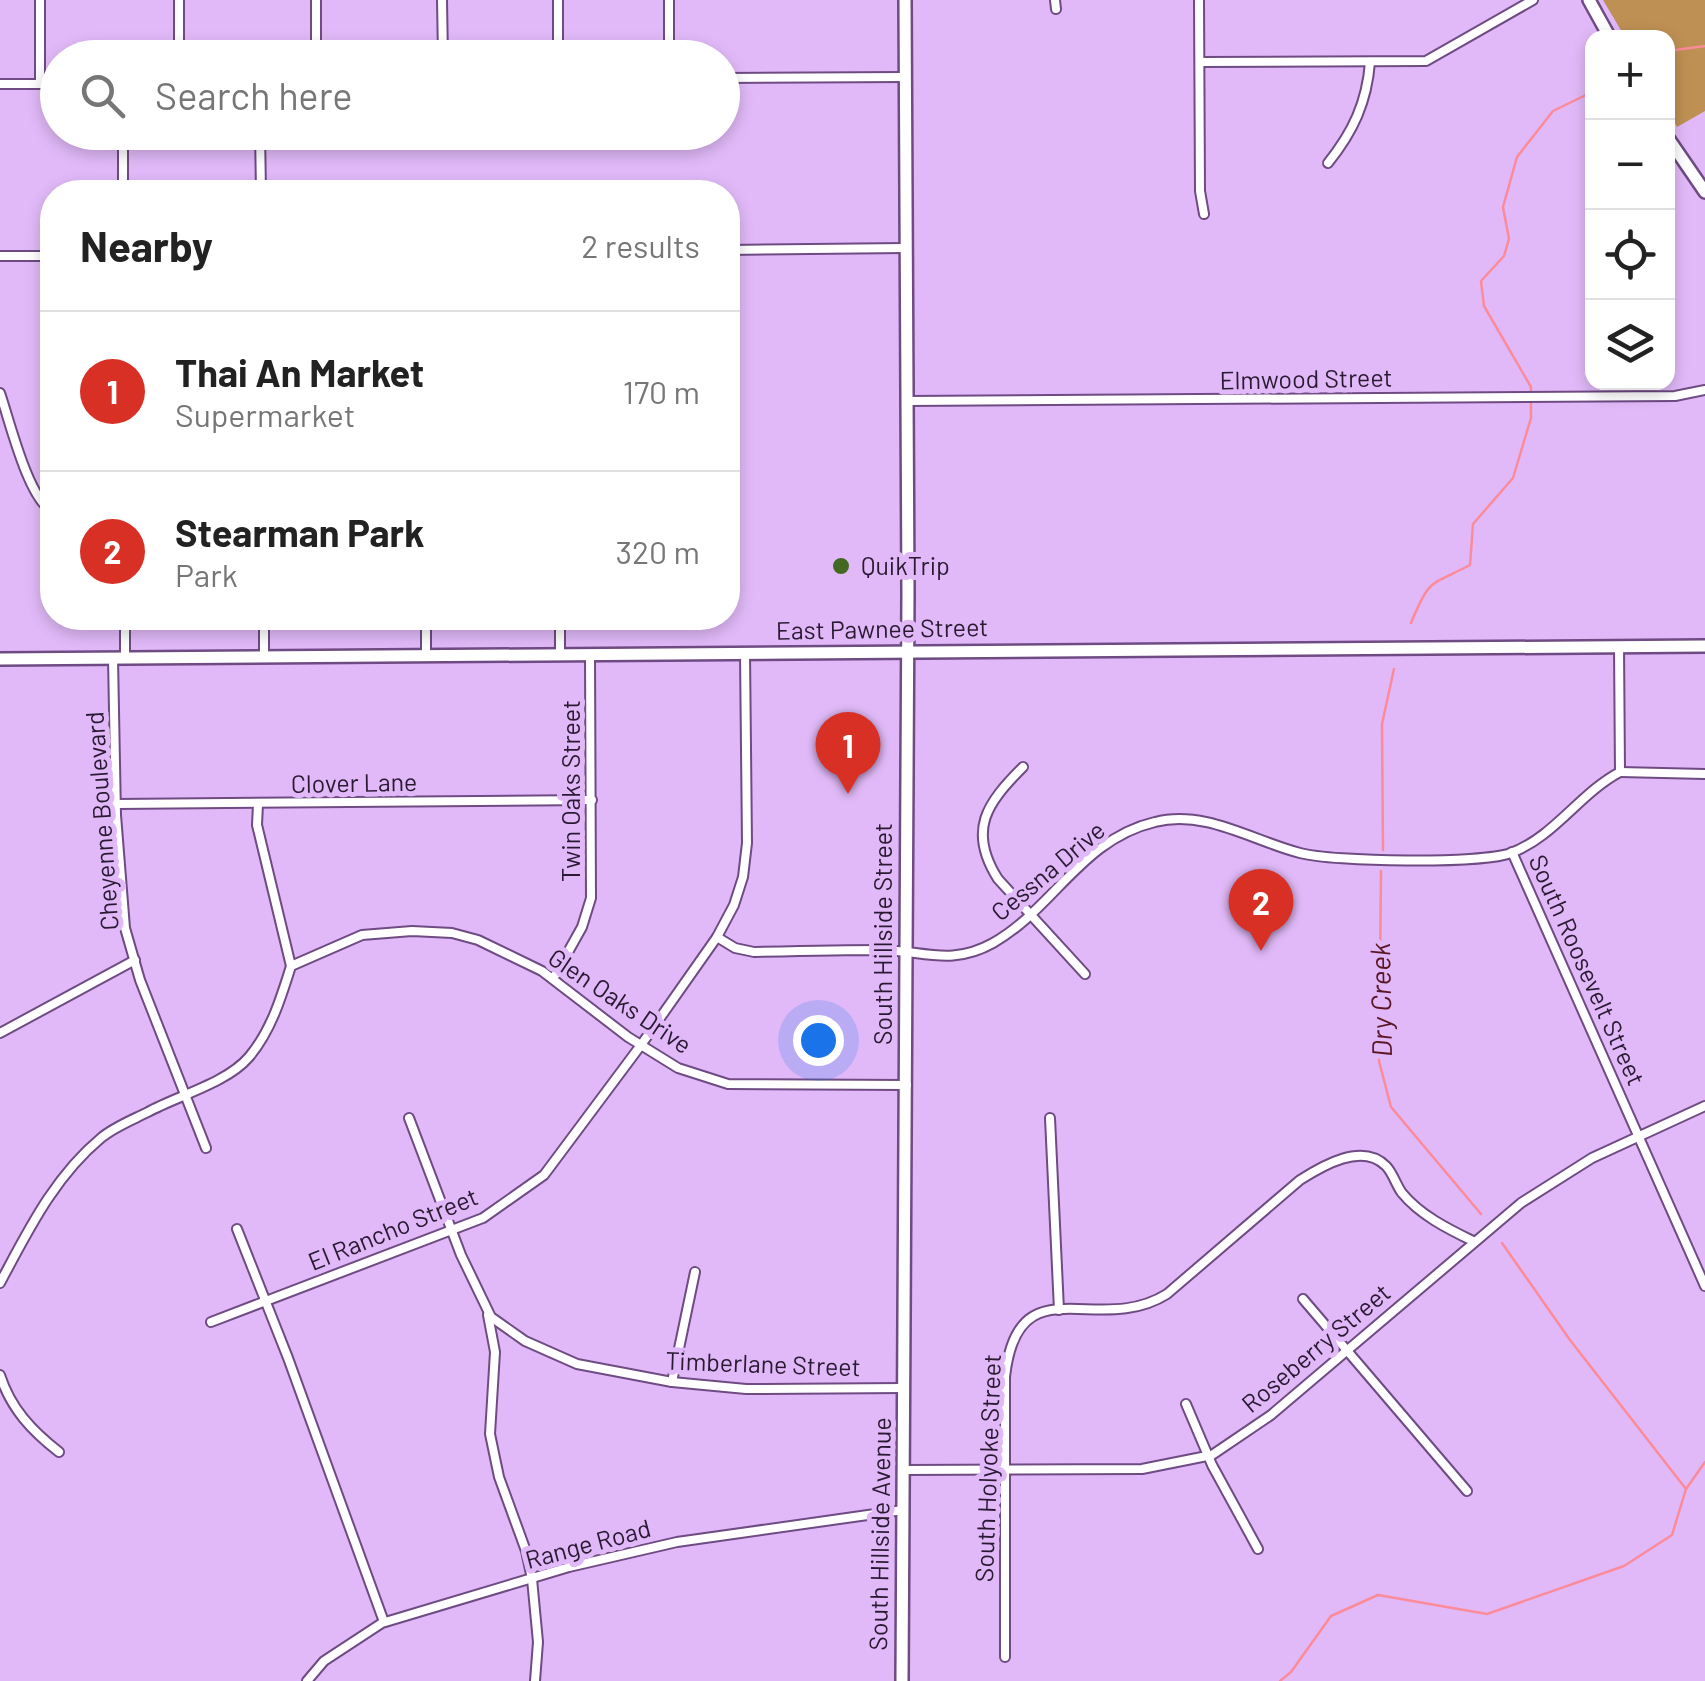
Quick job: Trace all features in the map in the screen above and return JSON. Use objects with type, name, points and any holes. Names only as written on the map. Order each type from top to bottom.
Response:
[{"type":"main road","name":"South Hillside Street","points":[[904,1388],[905,0]]},
{"type":"main road","points":[[1588,0],[1605,30]]},
{"type":"main road","points":[[1675,148],[1705,192]]},
{"type":"main road","name":"East Pawnee Street","points":[[0,659],[1705,646]]},
{"type":"main road","name":"South Hillside Avenue","points":[[902,1681],[904,1388]]},
{"type":"street","points":[[0,84],[40,84],[40,0]]},
{"type":"street","points":[[179,0],[179,40]]},
{"type":"street","points":[[316,0],[316,40]]},
{"type":"street","points":[[442,0],[443,40]]},
{"type":"street","points":[[558,0],[558,40]]},
{"type":"street","points":[[669,0],[669,40]]},
{"type":"street","points":[[1200,0],[1200,191],[1204,214]]},
{"type":"street","points":[[1200,62],[1426,60],[1533,0]]},
{"type":"street","points":[[1328,164],[1348,138],[1368,92],[1370,62]]},
{"type":"street","points":[[740,78],[905,77]]},
{"type":"street","points":[[122,150],[123,180]]},
{"type":"street","points":[[260,150],[260,180]]},
{"type":"street","points":[[740,250],[906,248]]},
{"type":"street","points":[[0,256],[40,256]]},
{"type":"street","name":"Elmwood Street","points":[[907,401],[1675,396],[1705,390]]},
{"type":"street","points":[[0,394],[40,499]]},
{"type":"street","name":"Cheyenne Boulevard","points":[[122,630],[116,804],[125,928],[206,1148]]},
{"type":"street","points":[[264,630],[264,656]]},
{"type":"street","points":[[426,630],[426,655]]},
{"type":"street","points":[[560,630],[560,654]]},
{"type":"street","points":[[1619,646],[1620,772],[1705,774]]},
{"type":"street","name":"Twin Oaks Street","points":[[553,978],[588,913],[592,800],[590,654]]},
{"type":"street","name":"El Rancho Street","points":[[210,1322],[484,1218],[544,1175],[641,1045],[734,905],[743,877],[747,843],[745,654]]},
{"type":"street","points":[[1023,767],[995,796],[984,822],[982,843],[987,861],[998,879],[1085,974]]},
{"type":"street","name":"South Roosevelt Street","points":[[1620,772],[1532,842],[1512,852],[1705,1286]]},
{"type":"street","name":"Clover Lane","points":[[116,804],[592,800]]},
{"type":"street","points":[[0,1283],[44,1202],[71,1167],[104,1136],[248,1059],[276,1014],[290,966],[258,825],[258,804]]},
{"type":"street","name":"Cessna Drive","points":[[716,937],[754,952],[880,950],[919,956],[967,953],[992,943],[1112,838],[1171,819],[1214,824],[1285,849],[1332,858],[1459,858],[1512,852]]},
{"type":"street","name":"Glen Oaks Drive","points":[[290,966],[362,934],[452,933],[478,940],[553,978],[678,1068],[728,1084],[906,1085]]},
{"type":"street","points":[[0,1033],[134,960]]},
{"type":"street","name":"Roseberry Street","points":[[904,1470],[1142,1468],[1208,1456],[1271,1415],[1521,1203],[1592,1158],[1705,1106]]},
{"type":"street","name":"Timberlane Street","points":[[409,1118],[451,1230],[488,1310],[508,1332],[576,1364],[672,1382],[746,1389],[904,1388]]},
{"type":"street","points":[[1050,1118],[1059,1310],[1149,1305],[1300,1180],[1324,1165],[1350,1157],[1368,1156],[1386,1165],[1403,1194],[1428,1216],[1473,1241]]},
{"type":"street","points":[[237,1229],[384,1622]]},
{"type":"street","points":[[672,1382],[695,1272]]},
{"type":"street","points":[[1302,1300],[1466,1491]]},
{"type":"street","points":[[488,1310],[495,1352],[490,1434],[498,1477],[526,1551],[532,1579],[538,1642],[536,1681]]},
{"type":"street","name":"South Holyoke Street","points":[[1005,1657],[1008,1349],[1024,1321],[1059,1310]]},
{"type":"street","points":[[0,1375],[8,1399],[36,1434],[59,1452]]},
{"type":"street","points":[[1186,1404],[1208,1456],[1258,1549]]},
{"type":"street","name":"Range Road","points":[[307,1681],[324,1661],[384,1622],[532,1579],[677,1542],[903,1510]]},
{"type":"shaded area","points":[[1603,0],[1705,0],[1705,111],[1677,127],[1675,123],[1675,30],[1621,30]]},
{"type":"waterway","name":"Dry Creek","points":[[1675,50],[1705,46]]},
{"type":"waterway","name":"Dry Creek","points":[[1531,393],[1484,306],[1481,281],[1504,256],[1509,239],[1503,207],[1517,157],[1553,111],[1585,95]]},
{"type":"waterway","name":"Dry Creek","points":[[1411,623],[1427,590],[1470,565],[1473,524],[1513,478],[1531,418],[1531,401]]},
{"type":"waterway","name":"Dry Creek","points":[[1383,850],[1382,724],[1394,669]]},
{"type":"waterway","name":"Dry Creek","points":[[1381,871],[1379,1061],[1391,1107],[1481,1214]]},
{"type":"waterway","name":"Dry Creek","points":[[1502,1243],[1570,1340],[1686,1489]]},
{"type":"waterway","points":[[1280,1681],[1291,1672],[1331,1616],[1378,1595],[1487,1614],[1624,1566],[1672,1535],[1686,1489],[1705,1462]]},
{"type":"place","name":"QuikTrip","points":[[841,566]]},
{"type":"place","name":"Thai An Market","points":[[848,794]]},
{"type":"place","name":"Stearman Park","points":[[1261,951]]}]
